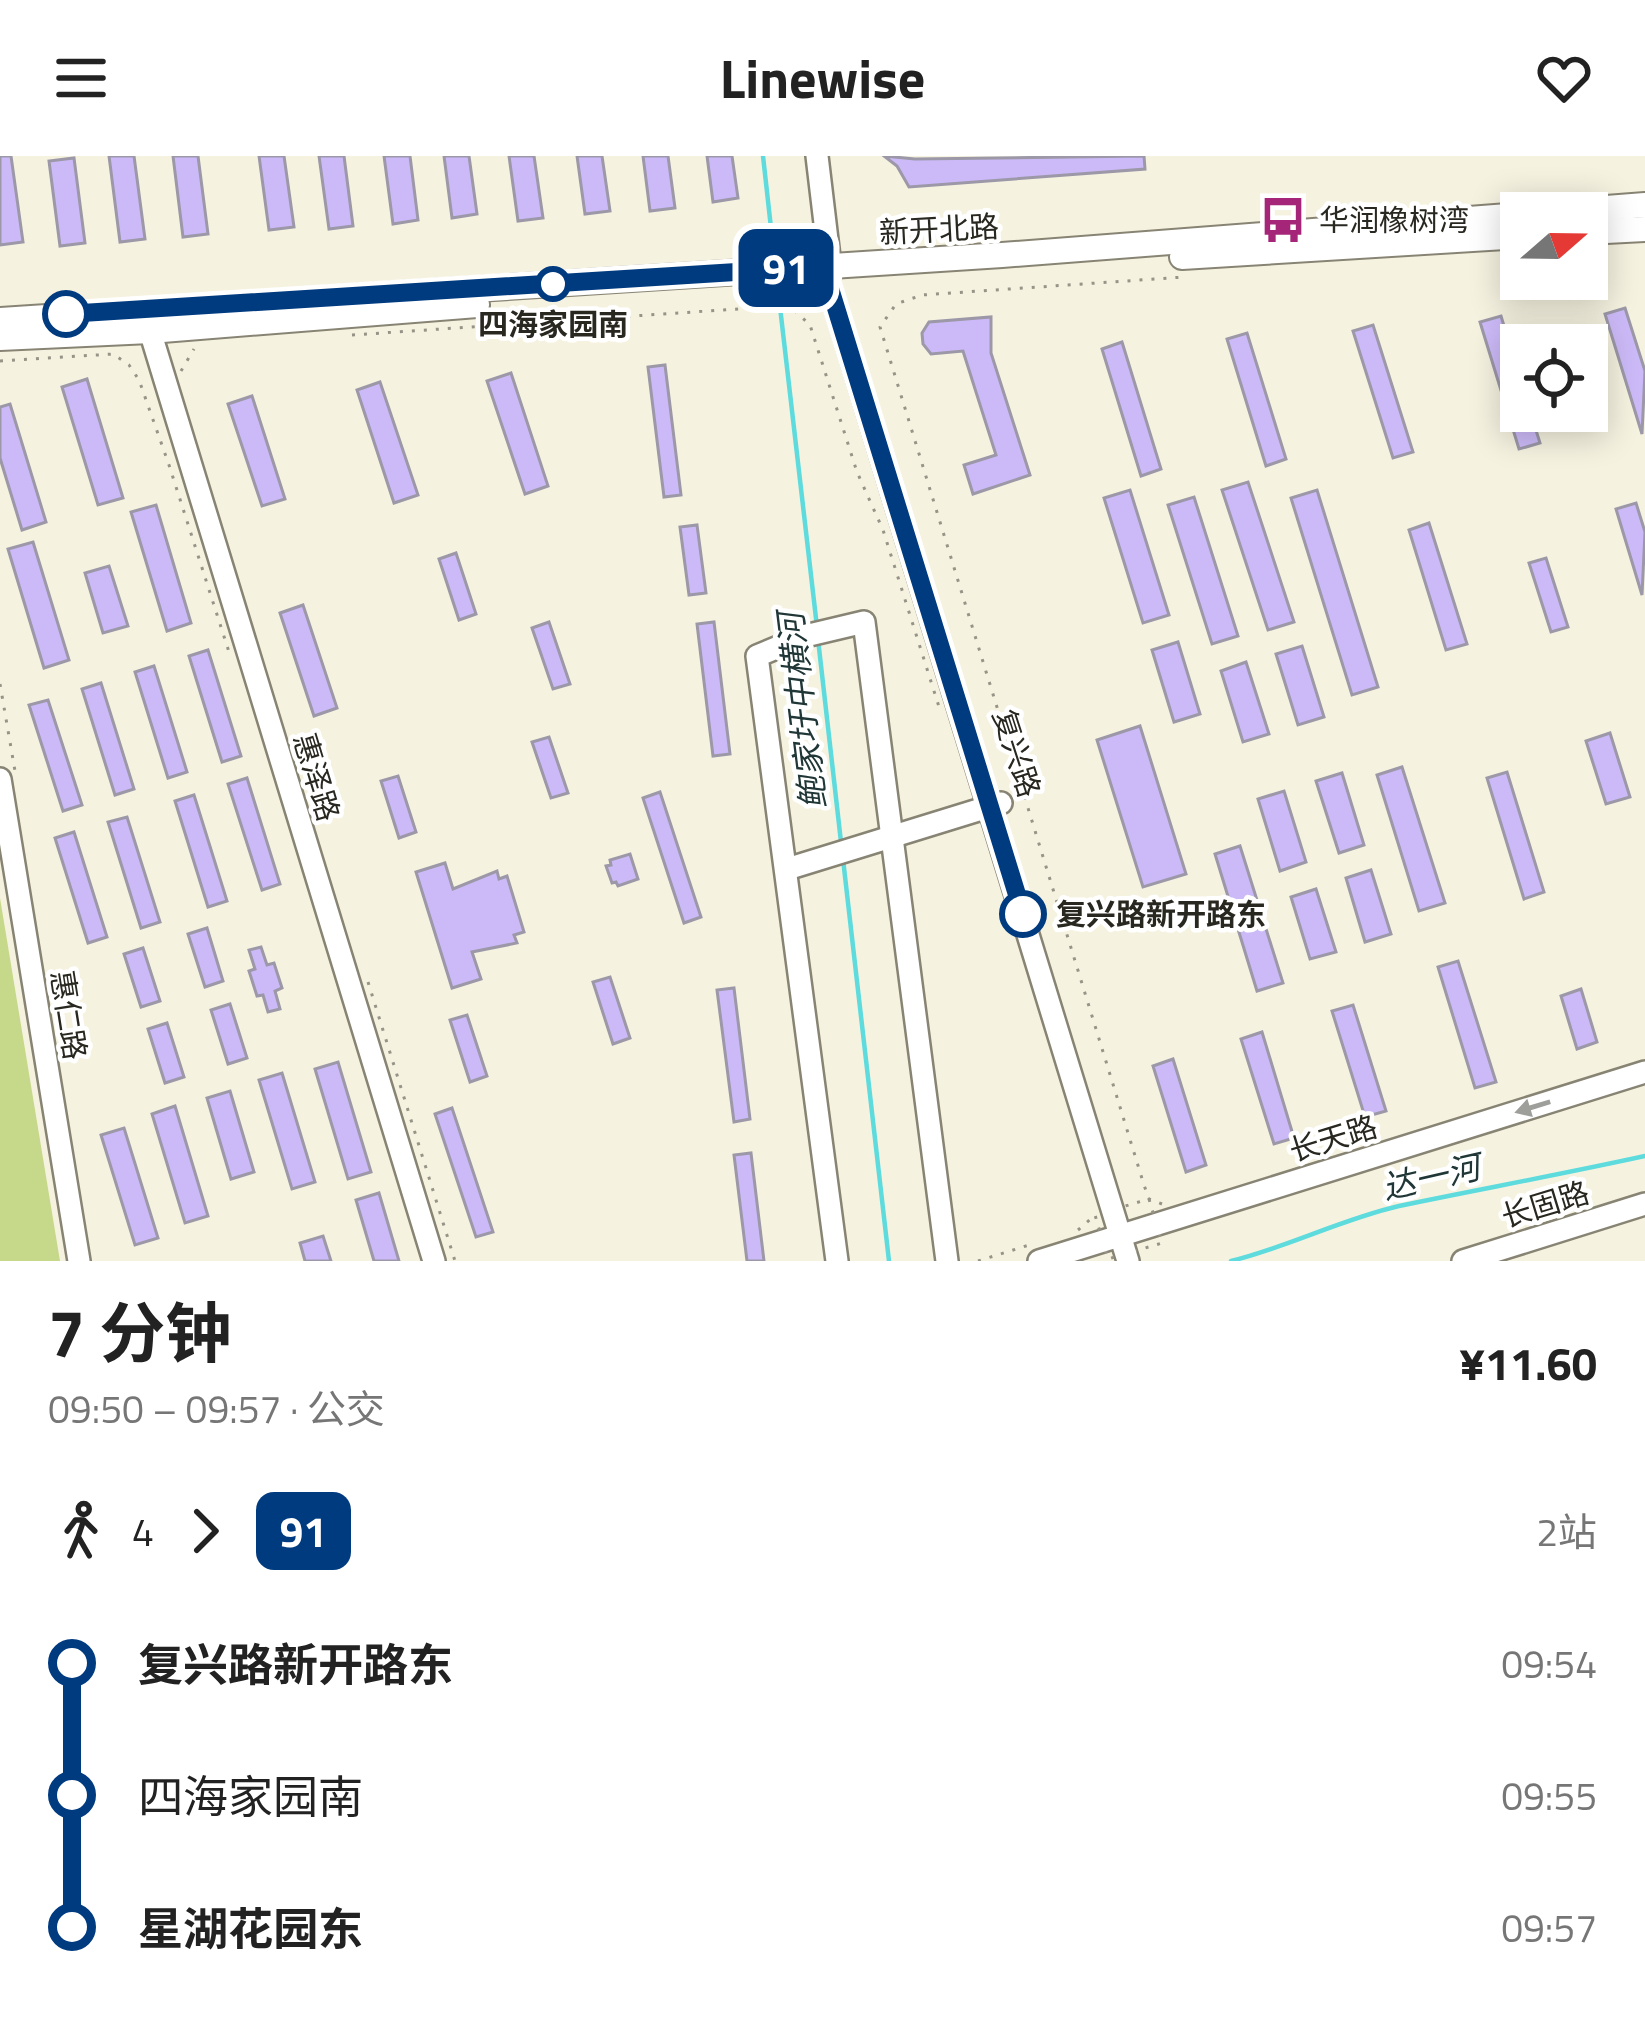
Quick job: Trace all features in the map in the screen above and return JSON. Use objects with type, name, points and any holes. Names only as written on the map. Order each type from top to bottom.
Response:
[{"type":"main road","points":[[1608,208],[1645,205]]},
{"type":"main road","name":"新开北路","points":[[0,320],[150,320],[770,283],[1500,216]]},
{"type":"main road","points":[[1608,231],[1645,229]]},
{"type":"main road","name":"新开北路","points":[[833,276],[1500,237]]},
{"type":"main road","name":"新开北路","points":[[0,338],[150,320]]},
{"type":"street","name":"复兴路","points":[[818,156],[833,276],[1127,1233],[1142,1261]]},
{"type":"street","name":"惠泽路","points":[[150,320],[434,1261]]},
{"type":"street","points":[[837,1261],[757,656],[805,636],[864,622],[947,1261]]},
{"type":"street","name":"惠仁路","points":[[0,778],[79,1261]]},
{"type":"street","points":[[787,868],[995,804]]},
{"type":"street","name":"长天路","points":[[1039,1261],[1645,1072]]},
{"type":"street","name":"长固路","points":[[1463,1261],[1645,1204]]},
{"type":"street","name":"复兴路","points":[[1127,1233],[1128,1261]]},
{"type":"path","points":[[1162,1204],[1149,1199],[1144,1185],[880,327],[896,304],[922,295],[1186,277]]},
{"type":"path","points":[[344,336],[770,283],[793,309]]},
{"type":"path","points":[[180,380],[182,364],[195,346],[204,345]]},
{"type":"path","points":[[0,361],[113,354],[129,365],[139,380],[169,465],[233,666]]},
{"type":"path","points":[[365,973],[455,1261]]},
{"type":"green space","points":[[0,898],[60,1261],[0,1261]]},
{"type":"building","points":[[0,156],[11,156],[23,242],[0,245]]},
{"type":"building","points":[[109,156],[134,156],[145,239],[120,242]]},
{"type":"building","points":[[173,156],[198,156],[208,234],[183,237]]},
{"type":"building","points":[[259,156],[284,156],[294,227],[269,230]]},
{"type":"building","points":[[319,156],[344,156],[353,226],[329,229]]},
{"type":"building","points":[[384,156],[410,156],[418,220],[393,224]]},
{"type":"building","points":[[444,156],[469,156],[477,214],[452,218]]},
{"type":"building","points":[[509,156],[534,156],[543,218],[518,221]]},
{"type":"building","points":[[577,156],[602,156],[610,211],[585,214]]},
{"type":"building","points":[[643,156],[668,156],[675,208],[650,211]]},
{"type":"building","points":[[707,156],[732,156],[738,198],[713,202]]},
{"type":"building","points":[[884,156],[1144,156],[1145,169],[909,187],[897,166]]},
{"type":"building","points":[[74,158],[85,243],[60,246],[49,161]]},
{"type":"building","points":[[1625,308],[1645,371],[1642,434],[1605,314]]},
{"type":"building","points":[[1501,316],[1500,387],[1480,322]]},
{"type":"building","points":[[991,317],[991,353],[1030,475],[973,494],[964,465],[996,455],[963,351],[931,354],[922,333],[929,322]]},
{"type":"building","points":[[1373,325],[1413,452],[1393,458],[1353,331]]},
{"type":"building","points":[[1247,333],[1286,459],[1266,466],[1227,339]]},
{"type":"building","points":[[1122,342],[1161,469],[1141,476],[1102,349]]},
{"type":"building","points":[[665,365],[681,495],[664,497],[648,367]]},
{"type":"building","points":[[511,373],[548,486],[525,494],[487,381]]},
{"type":"building","points":[[87,379],[123,498],[98,505],[62,387]]},
{"type":"building","points":[[380,382],[418,495],[394,503],[357,390]]},
{"type":"building","points":[[252,396],[285,499],[262,506],[228,404]]},
{"type":"building","points":[[10,404],[46,522],[22,530],[0,458],[0,407]]},
{"type":"building","points":[[1514,432],[1537,432],[1540,443],[1519,449]]},
{"type":"building","points":[[1248,482],[1294,622],[1268,630],[1222,490]]},
{"type":"building","points":[[1130,490],[1169,615],[1143,623],[1104,498]]},
{"type":"building","points":[[1317,490],[1378,687],[1352,695],[1291,498]]},
{"type":"building","points":[[1194,497],[1238,636],[1212,644],[1168,505]]},
{"type":"building","points":[[1636,503],[1645,532],[1642,595],[1616,509]]},
{"type":"building","points":[[156,505],[191,623],[167,631],[131,512]]},
{"type":"building","points":[[1429,523],[1467,644],[1446,650],[1409,530]]},
{"type":"building","points":[[697,525],[706,593],[689,595],[680,527]]},
{"type":"building","points":[[33,542],[69,660],[44,668],[8,549]]},
{"type":"building","points":[[456,553],[476,614],[459,620],[439,559]]},
{"type":"building","points":[[1546,558],[1568,627],[1551,632],[1529,563]]},
{"type":"building","points":[[109,566],[128,626],[103,633],[85,573]]},
{"type":"building","points":[[303,605],[337,708],[314,716],[280,613]]},
{"type":"building","points":[[549,622],[570,684],[553,689],[532,628]]},
{"type":"building","points":[[714,622],[730,754],[713,756],[697,624]]},
{"type":"building","points":[[1178,642],[1200,714],[1174,722],[1152,650]]},
{"type":"building","points":[[1302,646],[1324,717],[1298,725],[1276,654]]},
{"type":"building","points":[[208,650],[241,756],[222,762],[189,656]]},
{"type":"building","points":[[1246,662],[1269,734],[1243,742],[1221,671]]},
{"type":"building","points":[[154,666],[187,772],[168,778],[135,672]]},
{"type":"building","points":[[101,683],[134,789],[115,795],[82,689]]},
{"type":"building","points":[[48,700],[82,805],[63,811],[29,705]]},
{"type":"building","points":[[1140,726],[1186,874],[1143,887],[1097,740]]},
{"type":"building","points":[[1610,733],[1630,797],[1606,804],[1586,741]]},
{"type":"building","points":[[549,737],[568,793],[551,798],[532,742]]},
{"type":"building","points":[[1402,767],[1445,903],[1419,911],[1377,775]]},
{"type":"building","points":[[1507,772],[1544,892],[1524,899],[1487,778]]},
{"type":"building","points":[[1342,773],[1364,845],[1339,853],[1316,781]]},
{"type":"building","points":[[398,776],[416,832],[399,838],[381,781]]},
{"type":"building","points":[[247,778],[280,884],[262,890],[228,784]]},
{"type":"building","points":[[1284,791],[1306,862],[1280,871],[1258,799]]},
{"type":"building","points":[[660,792],[701,917],[684,923],[643,798]]},
{"type":"building","points":[[194,795],[227,901],[208,907],[175,801]]},
{"type":"building","points":[[127,817],[160,922],[141,928],[108,822]]},
{"type":"building","points":[[74,832],[107,937],[88,943],[55,838]]},
{"type":"building","points":[[1240,846],[1283,983],[1257,991],[1215,854]]},
{"type":"building","points":[[630,854],[638,879],[618,886],[612,883],[606,866]]},
{"type":"building","points":[[445,863],[453,889],[497,871],[499,879],[507,876],[524,932],[514,935],[517,943],[472,952],[481,979],[452,988],[416,872]]},
{"type":"building","points":[[1371,870],[1391,934],[1365,942],[1346,878]]},
{"type":"building","points":[[1316,889],[1336,952],[1310,959],[1291,897]]},
{"type":"building","points":[[207,928],[223,981],[205,987],[188,934]]},
{"type":"building","points":[[261,947],[267,965],[274,963],[282,988],[275,991],[280,1009],[268,1012],[249,971],[255,969],[249,950]]},
{"type":"building","points":[[143,948],[160,1001],[141,1007],[124,954]]},
{"type":"building","points":[[1458,961],[1496,1082],[1475,1088],[1438,967]]},
{"type":"building","points":[[610,977],[630,1038],[613,1044],[593,982]]},
{"type":"building","points":[[734,988],[750,1119],[734,1122],[717,990]]},
{"type":"building","points":[[1581,989],[1597,1042],[1577,1049],[1561,996]]},
{"type":"building","points":[[230,1004],[247,1058],[228,1064],[211,1010]]},
{"type":"building","points":[[1353,1005],[1386,1111],[1365,1117],[1332,1011]]},
{"type":"building","points":[[467,1015],[487,1076],[470,1082],[450,1020]]},
{"type":"building","points":[[167,1023],[184,1077],[165,1083],[148,1029]]},
{"type":"building","points":[[1262,1032],[1294,1138],[1274,1144],[1241,1039]]},
{"type":"building","points":[[1173,1059],[1206,1165],[1186,1172],[1153,1066]]},
{"type":"building","points":[[338,1062],[371,1172],[348,1179],[315,1069]]},
{"type":"building","points":[[282,1073],[315,1182],[292,1189],[259,1080]]},
{"type":"building","points":[[230,1091],[254,1172],[231,1179],[207,1098]]},
{"type":"building","points":[[175,1106],[208,1216],[185,1223],[152,1114]]},
{"type":"building","points":[[452,1108],[493,1232],[476,1237],[435,1114]]},
{"type":"building","points":[[124,1128],[158,1238],[135,1245],[101,1135]]},
{"type":"building","points":[[751,1153],[764,1261],[747,1261],[734,1155]]},
{"type":"building","points":[[379,1193],[399,1261],[374,1261],[356,1200]]},
{"type":"building","points":[[323,1236],[331,1261],[305,1261],[300,1243]]},
{"type":"waterway","name":"鲍家圩中横河","points":[[763,156],[775,264]]},
{"type":"waterway","name":"鲍家圩中横河","points":[[777,281],[817,627]]},
{"type":"waterway","name":"鲍家圩中横河","points":[[818,639],[841,842]]},
{"type":"waterway","name":"鲍家圩中横河","points":[[843,859],[889,1261]]},
{"type":"waterway","name":"达一河","points":[[1231,1261],[1399,1206],[1645,1156]]},
{"type":"bus line","name":"91","points":[[66,314],[830,266],[828,282],[1023,914]]},
{"type":"place","name":"华润橡树湾","points":[[1283,220]]},
{"type":"place","name":"四海家园南","points":[[553,284]]},
{"type":"place","name":"复兴路新开路东","points":[[1023,914]]}]
